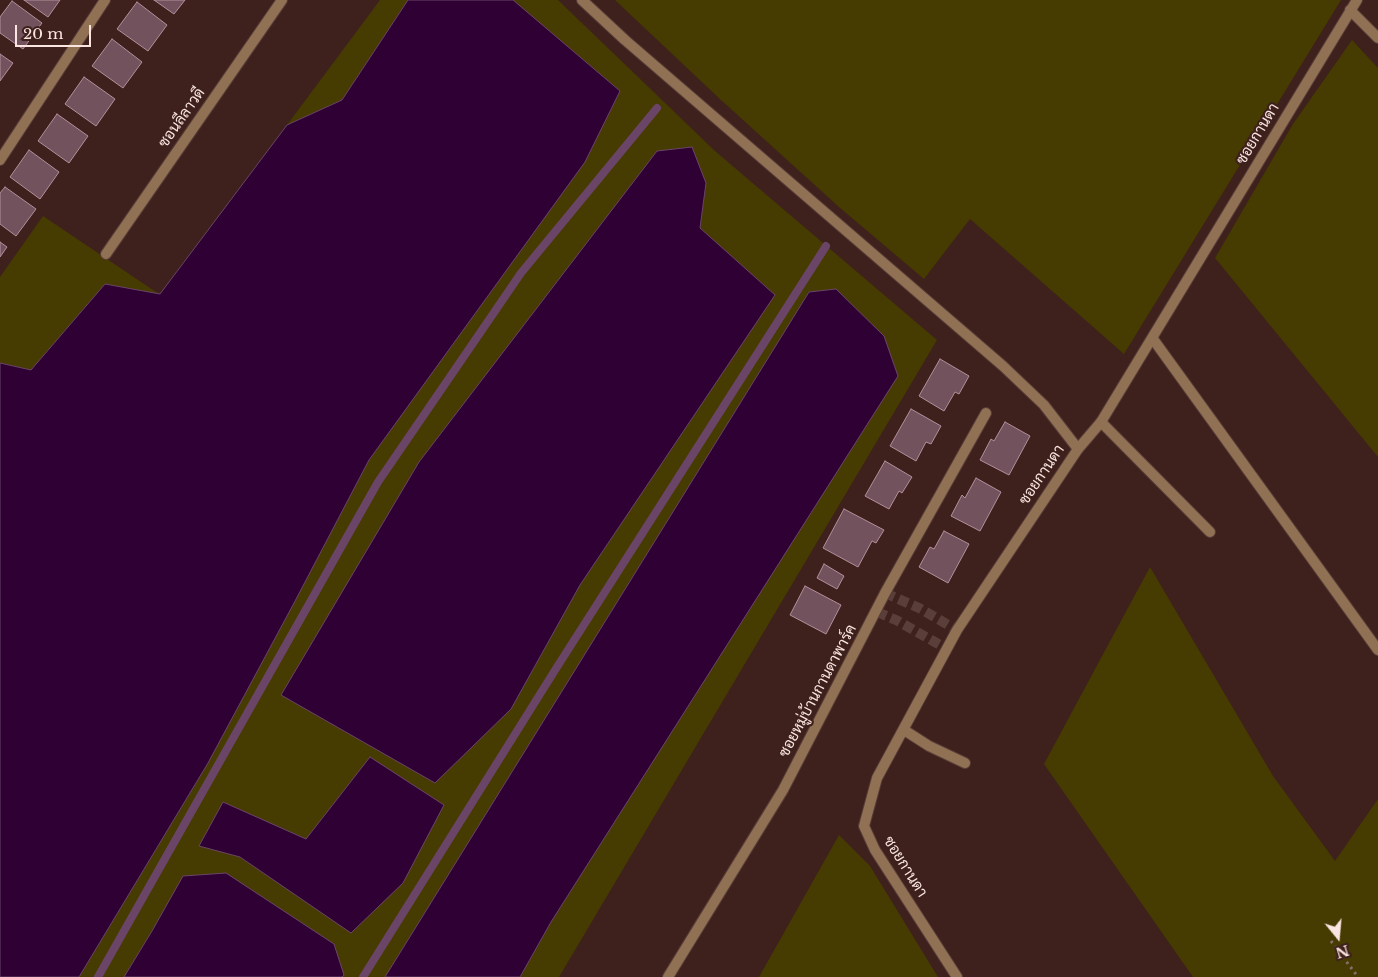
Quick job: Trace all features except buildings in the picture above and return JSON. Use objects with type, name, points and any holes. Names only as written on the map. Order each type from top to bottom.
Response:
[{"type":"street","points":[[0,160],[106,0]]},
{"type":"street","name":"ซอนลีลาวดี","points":[[106,254],[282,0]]},
{"type":"street","points":[[582,0],[684,91],[1003,366],[1044,405],[1078,450]]},
{"type":"street","name":"ซอยกานดา","points":[[957,977],[875,850],[864,826],[878,778],[957,630],[1078,450],[1101,422],[1357,0]]},
{"type":"street","points":[[1350,10],[1378,38]]},
{"type":"street","points":[[1153,339],[1378,650]]},
{"type":"street","name":"ซอยหมู่บ้านกานดาพาร์ค","points":[[668,977],[783,790],[885,592],[986,413]]},
{"type":"street","points":[[1101,422],[1210,532]]},
{"type":"street","points":[[904,730],[929,746],[965,764]]},
{"type":"path","points":[[1331,941],[1358,977]]},
{"type":"shaded area","points":[[380,0],[408,0],[342,100],[287,125]]},
{"type":"shaded area","points":[[408,0],[513,0],[620,91],[585,162],[369,460],[208,763],[79,977],[0,977],[0,363],[31,370],[105,284],[160,294],[287,125],[342,100]]},
{"type":"shaded area","points":[[513,0],[558,0],[715,151],[937,340],[559,977],[520,977],[551,922],[836,289],[809,292],[385,977],[342,977],[344,975],[152,931],[124,977],[79,977],[208,763],[369,460],[585,162],[620,91]],"holes":[[[657,151],[706,183],[700,228],[775,295],[580,585],[511,709],[435,782],[281,695],[419,462]],[[370,757],[351,932],[240,857],[306,839]]]},
{"type":"shaded area","points":[[615,0],[1341,0],[1124,354],[970,219],[924,279],[839,207],[721,100]]},
{"type":"shaded area","points":[[1352,40],[1378,68],[1378,457],[1215,258],[1293,124]]},
{"type":"shaded area","points":[[692,147],[706,183],[700,228],[775,295],[580,585],[511,709],[435,783],[281,695],[419,462],[657,151]]},
{"type":"shaded area","points":[[43,216],[159,294],[105,284],[31,370],[0,363],[0,277]]},
{"type":"shaded area","points":[[836,289],[884,336],[898,376],[551,922],[520,977],[385,977],[809,292]]},
{"type":"shaded area","points":[[1150,567],[1273,776],[1335,861],[1378,799],[1378,977],[1193,977],[1044,764]]},
{"type":"shaded area","points":[[370,757],[444,805],[403,883],[351,933],[240,857],[199,846],[223,802],[306,839]]},
{"type":"shaded area","points":[[839,835],[870,866],[938,977],[759,977]]},
{"type":"shaded area","points":[[226,873],[334,944],[344,975],[342,977],[124,977],[183,876]]},
{"type":"waterway","points":[[98,977],[378,482],[521,273],[657,108]]},
{"type":"waterway","points":[[363,977],[557,667],[826,246]]},
{"type":"tunnel","points":[[885,593],[919,608],[957,630]]},
{"type":"tunnel","points":[[877,612],[896,620],[947,649]]}]
